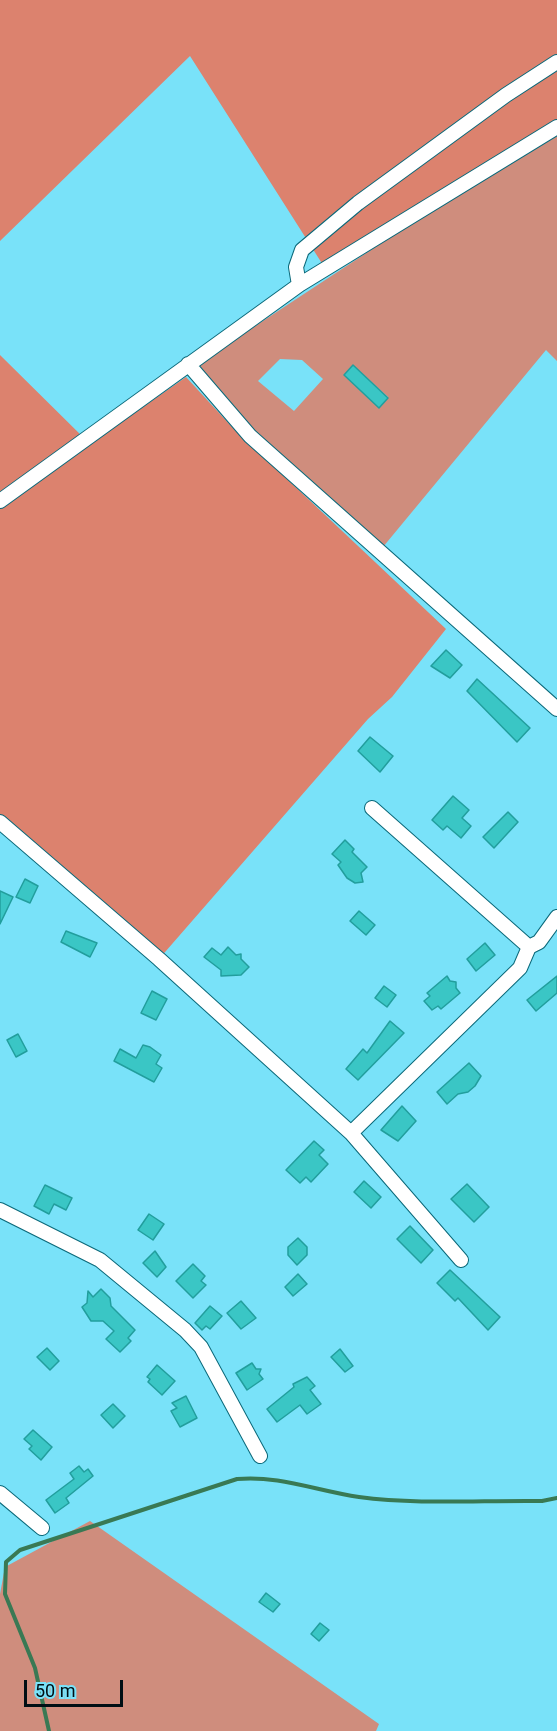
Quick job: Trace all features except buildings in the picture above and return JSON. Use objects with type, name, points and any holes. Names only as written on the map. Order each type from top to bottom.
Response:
[{"type":"street","points":[[299,285],[296,267],[302,250],[358,203],[506,95],[557,62]]},
{"type":"street","points":[[0,501],[299,285],[557,127]]},
{"type":"street","points":[[188,364],[250,436],[557,709]]},
{"type":"street","points":[[372,808],[529,947]]},
{"type":"street","points":[[0,822],[159,960],[351,1133],[461,1260]]},
{"type":"street","points":[[351,1133],[520,968],[529,947],[539,942],[557,917]]},
{"type":"street","points":[[0,1210],[100,1260],[185,1330],[201,1347],[260,1456]]},
{"type":"street","points":[[0,1493],[42,1528]]},
{"type":"shaded area","points":[[0,0],[557,0],[557,120],[323,265],[190,56],[0,241]]},
{"type":"shaded area","points":[[557,136],[557,361],[546,350],[383,547],[268,446],[196,365],[386,240]],"holes":[[[280,359],[302,360],[323,379],[294,411],[258,381]],[[353,365],[388,397],[379,407],[344,375]]]},
{"type":"shaded area","points":[[0,355],[90,444],[186,377],[233,428],[446,629],[392,697],[368,719],[159,959],[0,818]]},
{"type":"shaded area","points":[[90,1521],[379,1724],[376,1731],[0,1731],[0,1594],[5,1567]]},
{"type":"waterway","points":[[49,1731],[35,1668],[5,1594],[6,1562],[20,1550],[237,1479],[268,1479],[359,1497],[404,1501],[542,1501],[557,1498]]}]
